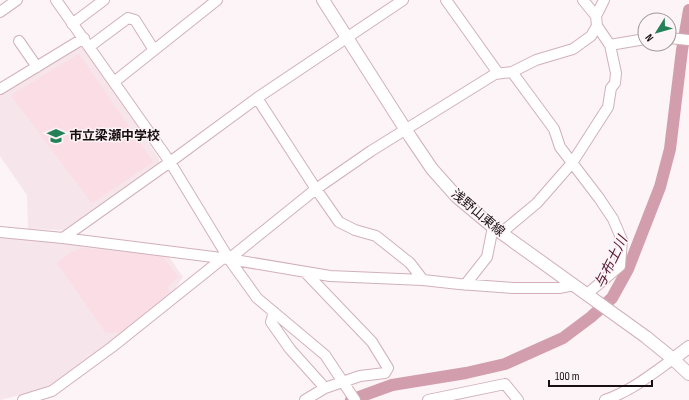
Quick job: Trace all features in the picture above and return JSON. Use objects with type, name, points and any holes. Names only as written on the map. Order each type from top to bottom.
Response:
[{"type":"main road","name":"浅野山東線","points":[[323,0],[406,130],[444,183],[471,210],[623,320],[673,359],[689,374]]},
{"type":"main road","points":[[673,359],[689,347]]},
{"type":"street","points":[[0,12],[17,0]]},
{"type":"street","points":[[56,0],[170,162],[225,259],[257,298],[325,355],[355,400]]},
{"type":"street","points":[[72,24],[104,0]]},
{"type":"street","points":[[114,82],[217,0]]},
{"type":"street","points":[[63,238],[257,98],[403,0]]},
{"type":"street","points":[[446,0],[498,73]]},
{"type":"street","points":[[465,285],[487,257],[497,230],[537,203],[572,163],[608,107],[611,88],[615,84],[616,73],[610,45],[597,21],[583,0]]},
{"type":"street","points":[[23,400],[52,391],[112,347],[316,189],[371,151],[498,73],[512,72],[536,60],[573,49],[592,36],[604,0]]},
{"type":"street","points":[[0,89],[36,67],[86,43],[128,18],[135,20],[154,50]]},
{"type":"street","points":[[677,39],[689,40]]},
{"type":"street","points":[[610,45],[637,40]]},
{"type":"street","points":[[19,41],[36,67]]},
{"type":"street","points":[[512,72],[554,129],[560,147],[610,214],[622,240],[620,266],[588,295]]},
{"type":"street","points":[[257,98],[339,222],[355,230],[376,236],[410,263],[422,280]]},
{"type":"street","points":[[0,232],[63,238],[225,259],[330,276],[422,280],[465,285],[513,288],[559,288],[574,285]]},
{"type":"street","points":[[305,272],[372,342],[388,368],[385,373],[360,376],[345,383],[325,388],[305,400]]},
{"type":"street","points":[[274,312],[271,322],[290,349],[325,388]]},
{"type":"street","points":[[605,400],[636,385],[673,359]]},
{"type":"street","points":[[428,400],[505,384],[518,400]]},
{"type":"shaded area","points":[[82,44],[159,159],[159,162],[63,230],[28,229],[27,195],[0,156],[0,92]]},
{"type":"shaded area","points":[[79,54],[153,162],[92,203],[11,95]]},
{"type":"shaded area","points":[[4,234],[167,254],[183,277],[176,287],[178,290],[51,387],[0,400],[0,237]]},
{"type":"shaded area","points":[[82,248],[162,256],[178,277],[167,287],[170,292],[120,333],[106,333],[57,263],[71,252]]},
{"type":"waterway","name":"与布土川","points":[[351,400],[392,385],[466,373],[505,364],[563,338],[591,317],[612,298],[628,269],[660,187],[670,149],[682,50],[689,10]]},
{"type":"place","name":"市立梁瀬中学校","points":[[56,136]]}]
